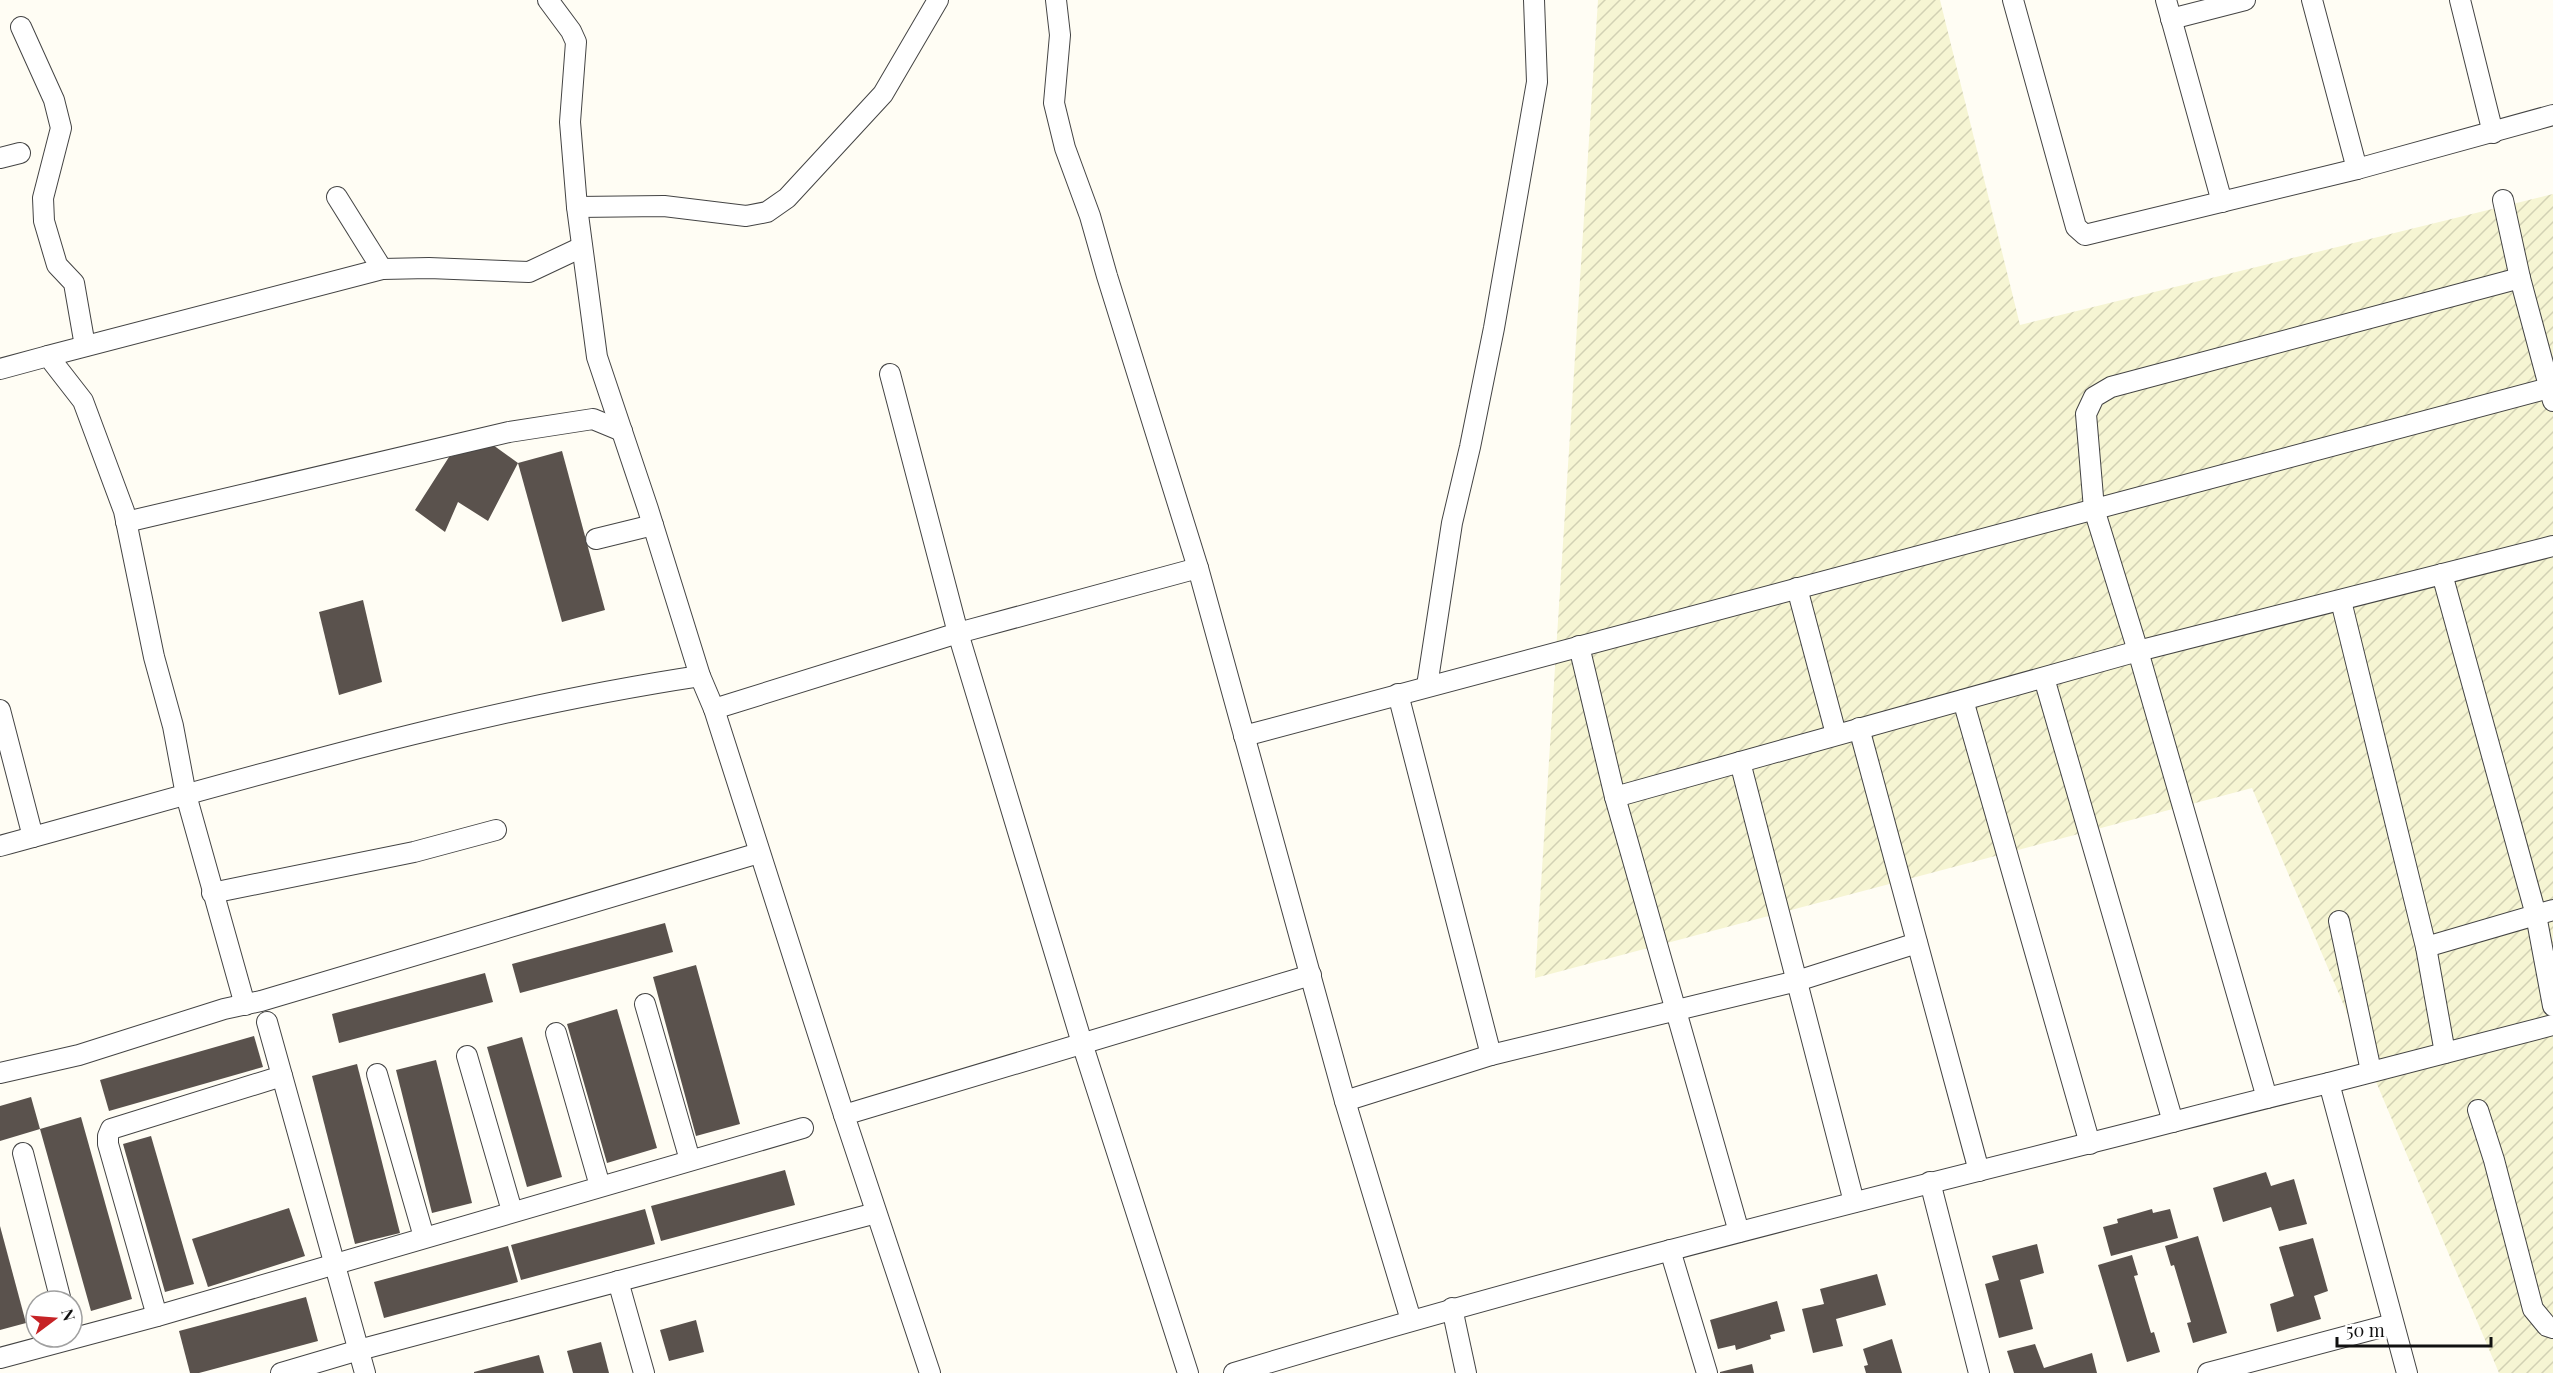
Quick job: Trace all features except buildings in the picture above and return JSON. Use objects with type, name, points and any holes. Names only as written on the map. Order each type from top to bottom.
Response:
[{"type":"street","points":[[548,0],[571,31],[576,42],[570,122],[577,207],[597,357],[930,1373]]},
{"type":"street","points":[[577,207],[664,206],[746,216],[767,212],[787,198],[883,94],[938,0]]},
{"type":"street","points":[[1056,0],[1060,21],[1054,103],[1056,117],[1090,216],[1198,568],[1346,1101],[1411,1320]]},
{"type":"street","points":[[1427,687],[1452,523],[1494,328],[1536,82],[1534,0]]},
{"type":"street","points":[[2013,0],[2076,227],[2080,232],[2092,235],[2357,169],[2553,115]]},
{"type":"street","points":[[2166,0],[2222,202]]},
{"type":"street","points":[[2171,19],[2245,0]]},
{"type":"street","points":[[2312,0],[2357,169]]},
{"type":"street","points":[[2460,0],[2493,133]]},
{"type":"street","points":[[21,27],[54,100],[61,128],[43,198],[44,221],[57,265],[74,283],[85,346]]},
{"type":"street","points":[[0,158],[20,153]]},
{"type":"street","points":[[336,197],[382,269]]},
{"type":"street","points":[[1244,736],[2094,509],[2551,394],[2520,278],[2503,200]]},
{"type":"street","points":[[0,369],[382,269],[529,272],[582,247]]},
{"type":"street","points":[[2267,1098],[2138,651],[2094,509],[2086,414],[2094,397],[2110,387],[2520,278]]},
{"type":"street","points":[[48,356],[83,401],[126,522],[154,657],[173,726],[186,795],[245,1005]]},
{"type":"street","points":[[890,374],[958,633],[1082,1043],[1188,1373]]},
{"type":"street","points":[[126,522],[509,432],[593,419],[622,431]]},
{"type":"street","points":[[596,539],[653,525]]},
{"type":"street","points":[[1615,797],[2138,651],[2553,546]]},
{"type":"street","points":[[714,709],[958,633],[1198,568]]},
{"type":"street","points":[[2442,574],[2544,913],[2553,1006]]},
{"type":"street","points":[[1797,588],[1836,734]]},
{"type":"street","points":[[2341,600],[2426,947],[2445,1053]]},
{"type":"street","points":[[1579,646],[1615,797],[1739,1232]]},
{"type":"street","points":[[0,846],[429,729],[605,690],[700,676]]},
{"type":"street","points":[[2044,678],[2173,1122]]},
{"type":"street","points":[[1398,694],[1491,1055]]},
{"type":"street","points":[[1963,700],[2090,1144]]},
{"type":"street","points":[[2,722],[33,837]]},
{"type":"street","points":[[1859,728],[1978,1171]]},
{"type":"street","points":[[1740,762],[1854,1202]]},
{"type":"street","points":[[212,893],[414,852],[496,830]]},
{"type":"street","points":[[0,1073],[79,1055],[224,1009],[245,1005],[759,854]]},
{"type":"street","points":[[2426,947],[2544,913]]},
{"type":"street","points":[[2339,921],[2371,1071]]},
{"type":"street","points":[[1346,1101],[1491,1055],[1797,981],[1917,943]]},
{"type":"street","points":[[844,1115],[1311,975]]},
{"type":"street","points":[[645,1004],[690,1160]]},
{"type":"street","points":[[267,1022],[336,1262],[365,1373]]},
{"type":"street","points":[[1234,1373],[1452,1308],[1670,1250],[2553,1025]]},
{"type":"street","points":[[556,1033],[600,1186]]},
{"type":"street","points":[[467,1056],[513,1211]]},
{"type":"street","points":[[377,1074],[424,1237]]},
{"type":"street","points":[[157,1316],[108,1144],[111,1130],[282,1076]]},
{"type":"street","points":[[2329,1083],[2407,1373]]},
{"type":"street","points":[[2478,1110],[2494,1160],[2533,1309],[2547,1326],[2553,1328]]},
{"type":"street","points":[[84,1335],[157,1316],[336,1262],[803,1128]]},
{"type":"street","points":[[23,1153],[59,1289]]},
{"type":"street","points":[[1930,1182],[1979,1373]]},
{"type":"street","points":[[281,1373],[359,1350],[876,1213]]},
{"type":"street","points":[[1670,1250],[1707,1373]]},
{"type":"street","points":[[618,1281],[644,1373]]},
{"type":"street","points":[[1452,1308],[1466,1373]]},
{"type":"street","points":[[2208,1373],[2393,1324]]},
{"type":"street","points":[[0,1358],[32,1349]]},
{"type":"green space","points":[[1598,0],[1940,0],[2020,325],[2553,194],[2553,1373],[2499,1373],[2252,788],[1535,978]]}]
